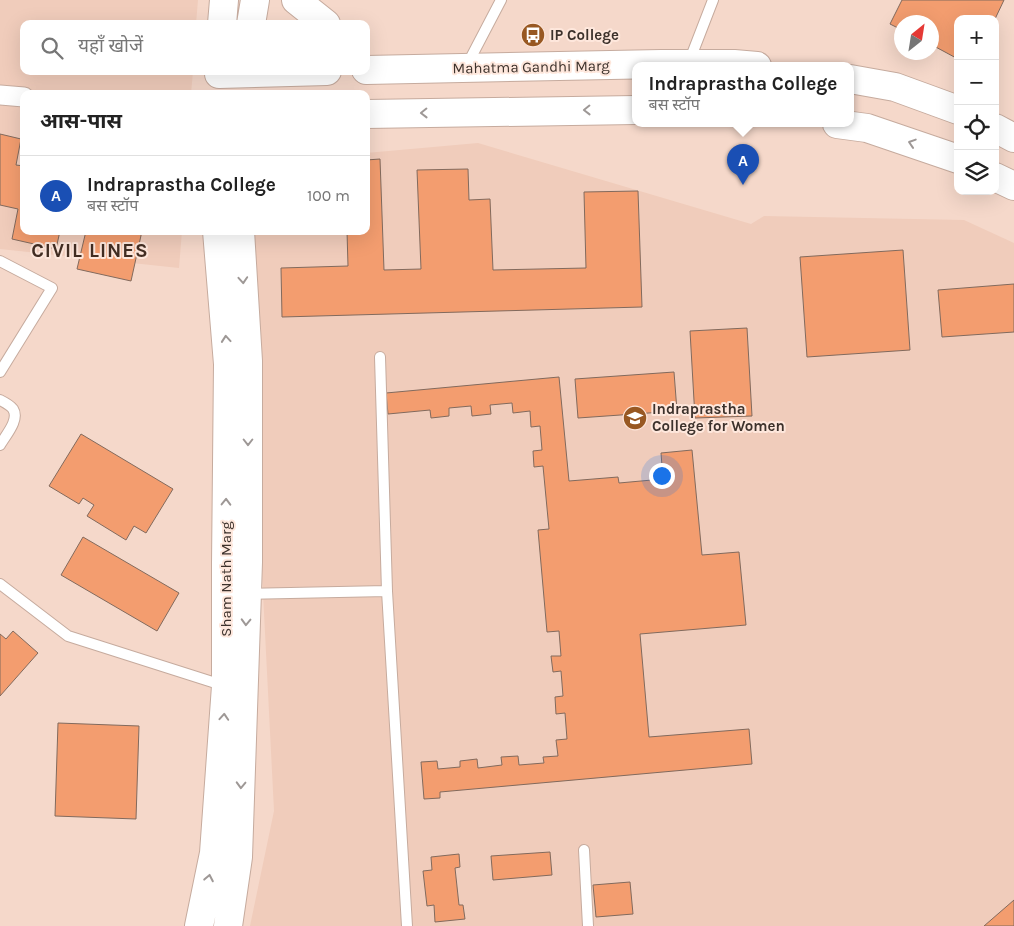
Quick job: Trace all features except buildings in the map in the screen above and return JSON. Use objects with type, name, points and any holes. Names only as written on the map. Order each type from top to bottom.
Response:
[{"type":"main road","points":[[222,20],[224,0]]},
{"type":"main road","points":[[252,20],[255,0]]},
{"type":"main road","points":[[296,0],[321,20]]},
{"type":"main road","points":[[370,51],[409,69]]},
{"type":"main road","name":"Mahatma Gandhi Marg","points":[[370,70],[632,65]]},
{"type":"main road","points":[[219,80],[286,75]]},
{"type":"main road","points":[[854,80],[894,87],[954,109]]},
{"type":"main road","points":[[370,114],[632,110]]},
{"type":"main road","points":[[854,126],[867,128],[954,158]]},
{"type":"main road","points":[[999,130],[1014,138]]},
{"type":"main road","points":[[999,179],[1014,186]]},
{"type":"main road","name":"Sham Nath Marg","points":[[217,235],[228,364],[237,593],[238,857],[228,926]]},
{"type":"main road","name":"Sham Nath Marg","points":[[200,926],[214,853],[226,686],[237,593],[248,361],[240,235]]},
{"type":"street","points":[[0,95],[20,97]]},
{"type":"lane","points":[[466,68],[501,0]]},
{"type":"lane","points":[[689,62],[713,0]]},
{"type":"lane","points":[[0,261],[52,288],[0,372]]},
{"type":"lane","points":[[380,357],[387,591],[407,926]]},
{"type":"lane","points":[[0,400],[13,409],[15,416],[14,422],[0,445]]},
{"type":"lane","points":[[0,584],[68,636],[226,686]]},
{"type":"lane","points":[[237,593],[387,591]]},
{"type":"lane","points":[[584,850],[588,926]]},
{"type":"shaded area","points":[[0,0],[198,0],[196,20],[20,20],[20,75],[193,75],[191,90],[20,90],[20,235],[182,235],[179,268],[0,249]]},
{"type":"shaded area","name":"Indraprastha College for Women","points":[[478,143],[751,224],[764,216],[964,220],[1014,243],[1014,926],[250,926],[274,811],[263,593],[250,235],[370,235],[370,153]]},
{"type":"place","name":"IP College","points":[[533,35]]},
{"type":"place","name":"Indraprastha College","points":[[743,185]]},
{"type":"place","name":"Indraprastha College for Women","points":[[635,418]]},
{"type":"district","name":"CIVIL LINES","points":[[90,250]]}]
